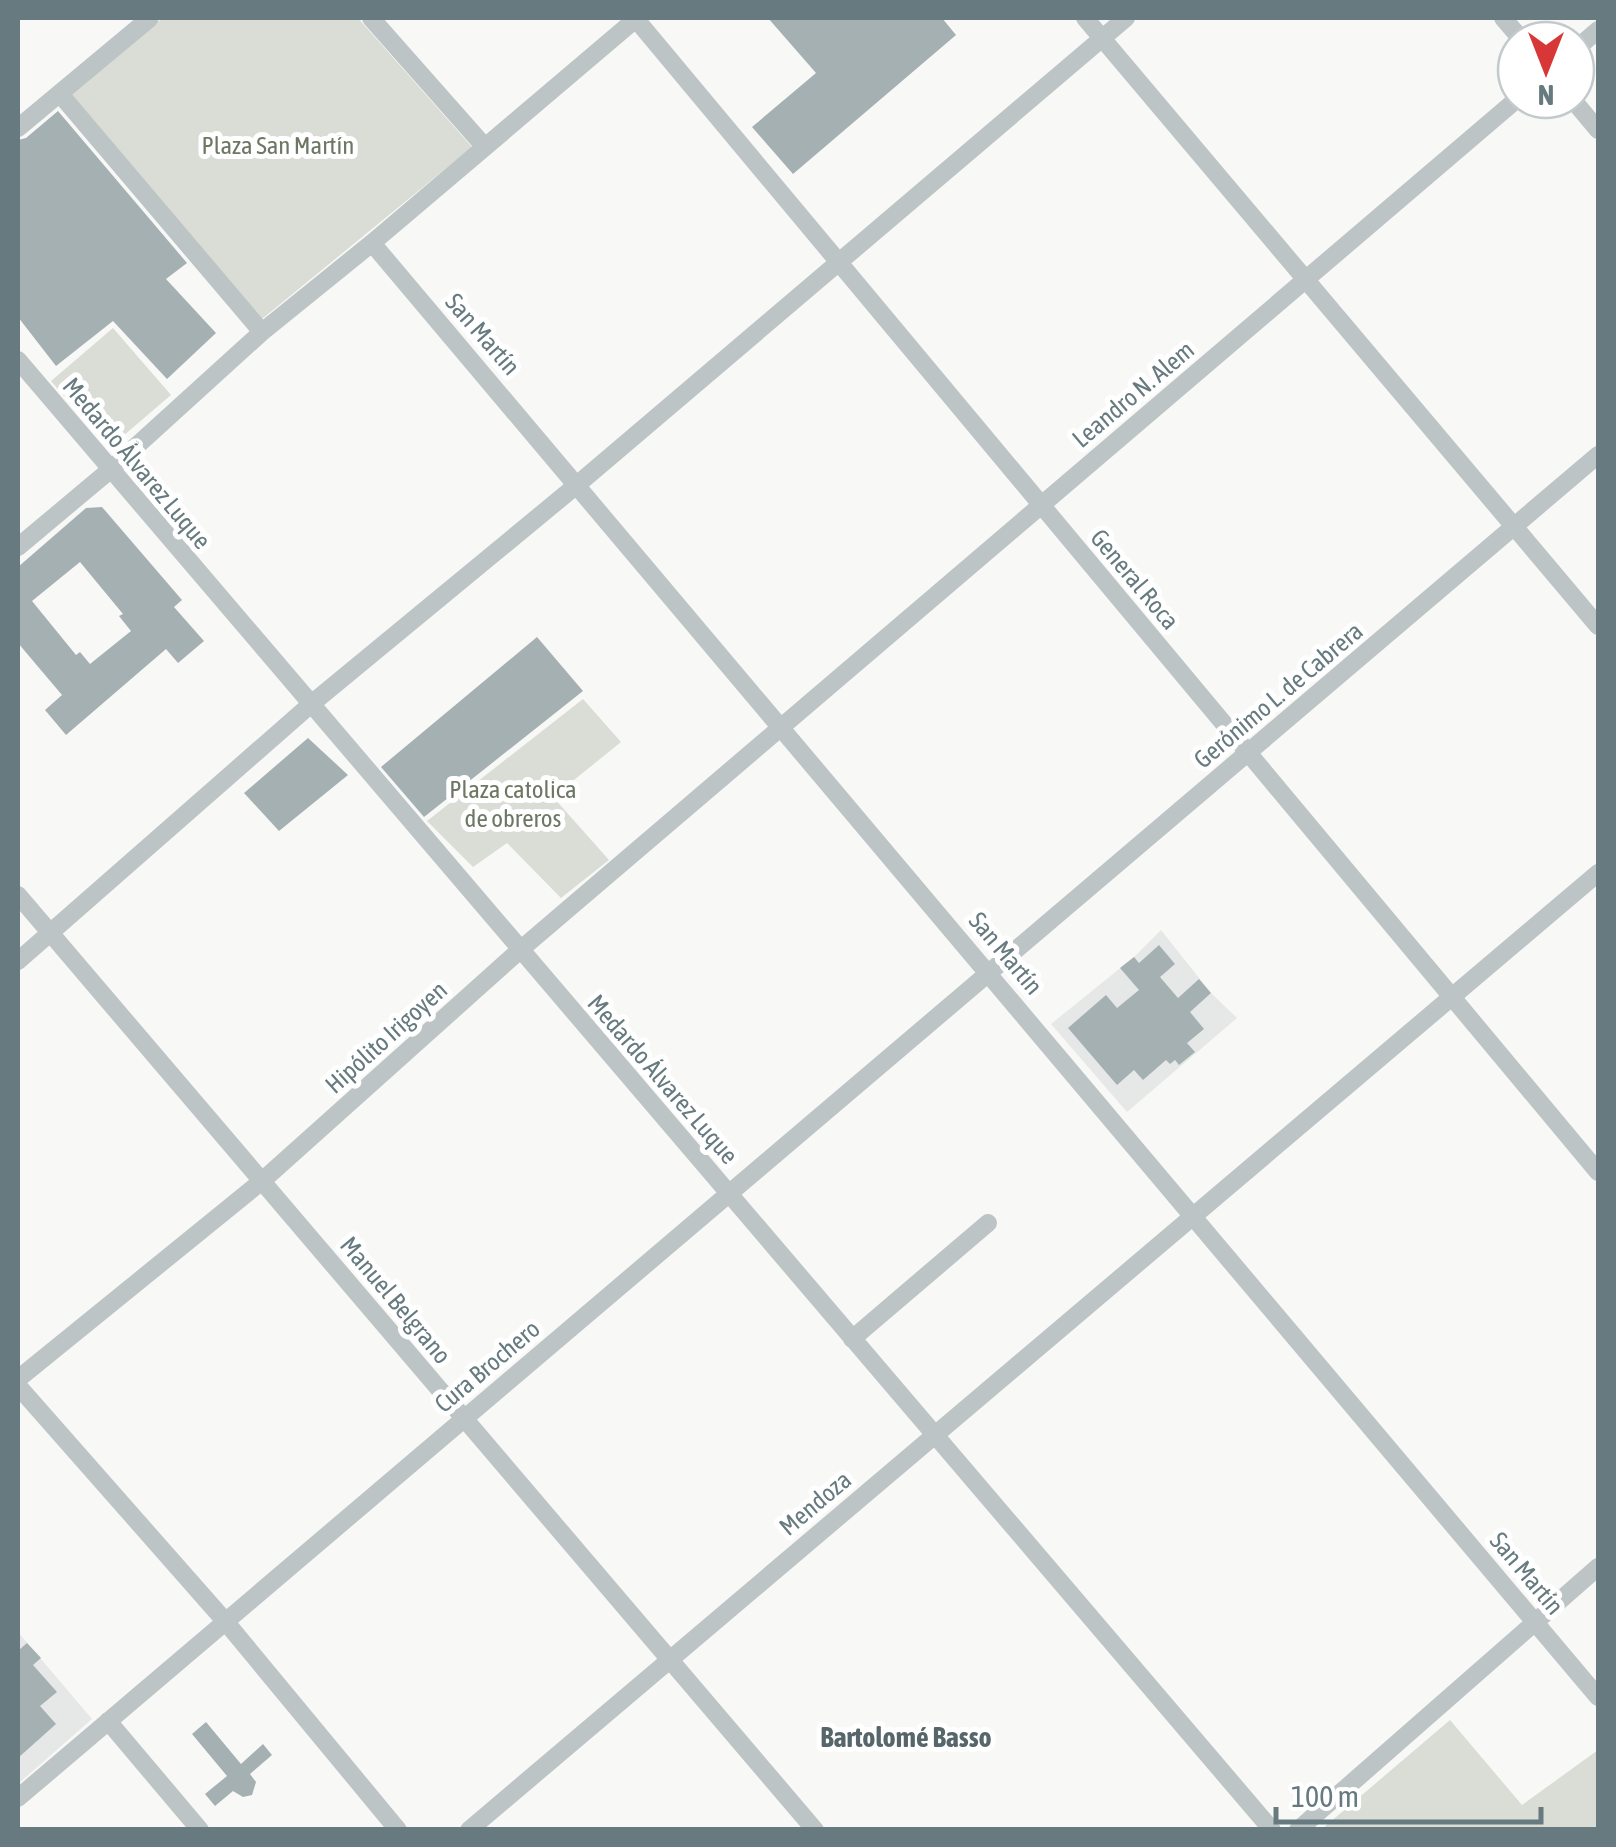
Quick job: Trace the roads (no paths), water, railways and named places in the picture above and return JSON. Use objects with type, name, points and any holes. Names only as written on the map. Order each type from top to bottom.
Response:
[{"type":"street","points":[[18,128],[150,18]]},
{"type":"street","points":[[371,18],[484,147]]},
{"type":"street","points":[[18,547],[110,470],[262,332],[636,18]]},
{"type":"street","name":"General Roca","points":[[636,18],[1598,1172]]},
{"type":"street","points":[[1086,18],[1598,626]]},
{"type":"street","points":[[18,961],[310,705],[578,484],[1126,18]]},
{"type":"street","points":[[60,94],[262,332]]},
{"type":"street","name":"Leandro N. Alem","points":[[782,726],[1496,117]]},
{"type":"street","name":"San Martín","points":[[372,243],[1598,1697]]},
{"type":"street","name":"Medardo Álvarez Luque","points":[[18,360],[1272,1830]]},
{"type":"street","name":"Gerónimo L. de Cabrera","points":[[989,972],[1598,455]]},
{"type":"street","name":"Hipólito Irigoyen","points":[[18,1382],[262,1181],[520,950],[782,726]]},
{"type":"street","name":"Mendoza","points":[[469,1830],[1598,873]]},
{"type":"street","name":"Manuel Belgrano","points":[[18,895],[815,1830]]},
{"type":"street","name":"Cura Brochero","points":[[18,1798],[989,972]]},
{"type":"street","points":[[852,1338],[988,1223]]},
{"type":"street","points":[[18,1382],[398,1830]]},
{"type":"street","points":[[1298,1830],[1598,1567]]},
{"type":"street","points":[[108,1721],[200,1830]]},
{"type":"district","name":"Bartolomé Basso","points":[[906,1737]]},
{"type":"park label","name":"Plaza San Martín","points":[[278,145]]},
{"type":"park label","name":"Plaza catolica de obreros","points":[[513,804]]}]
